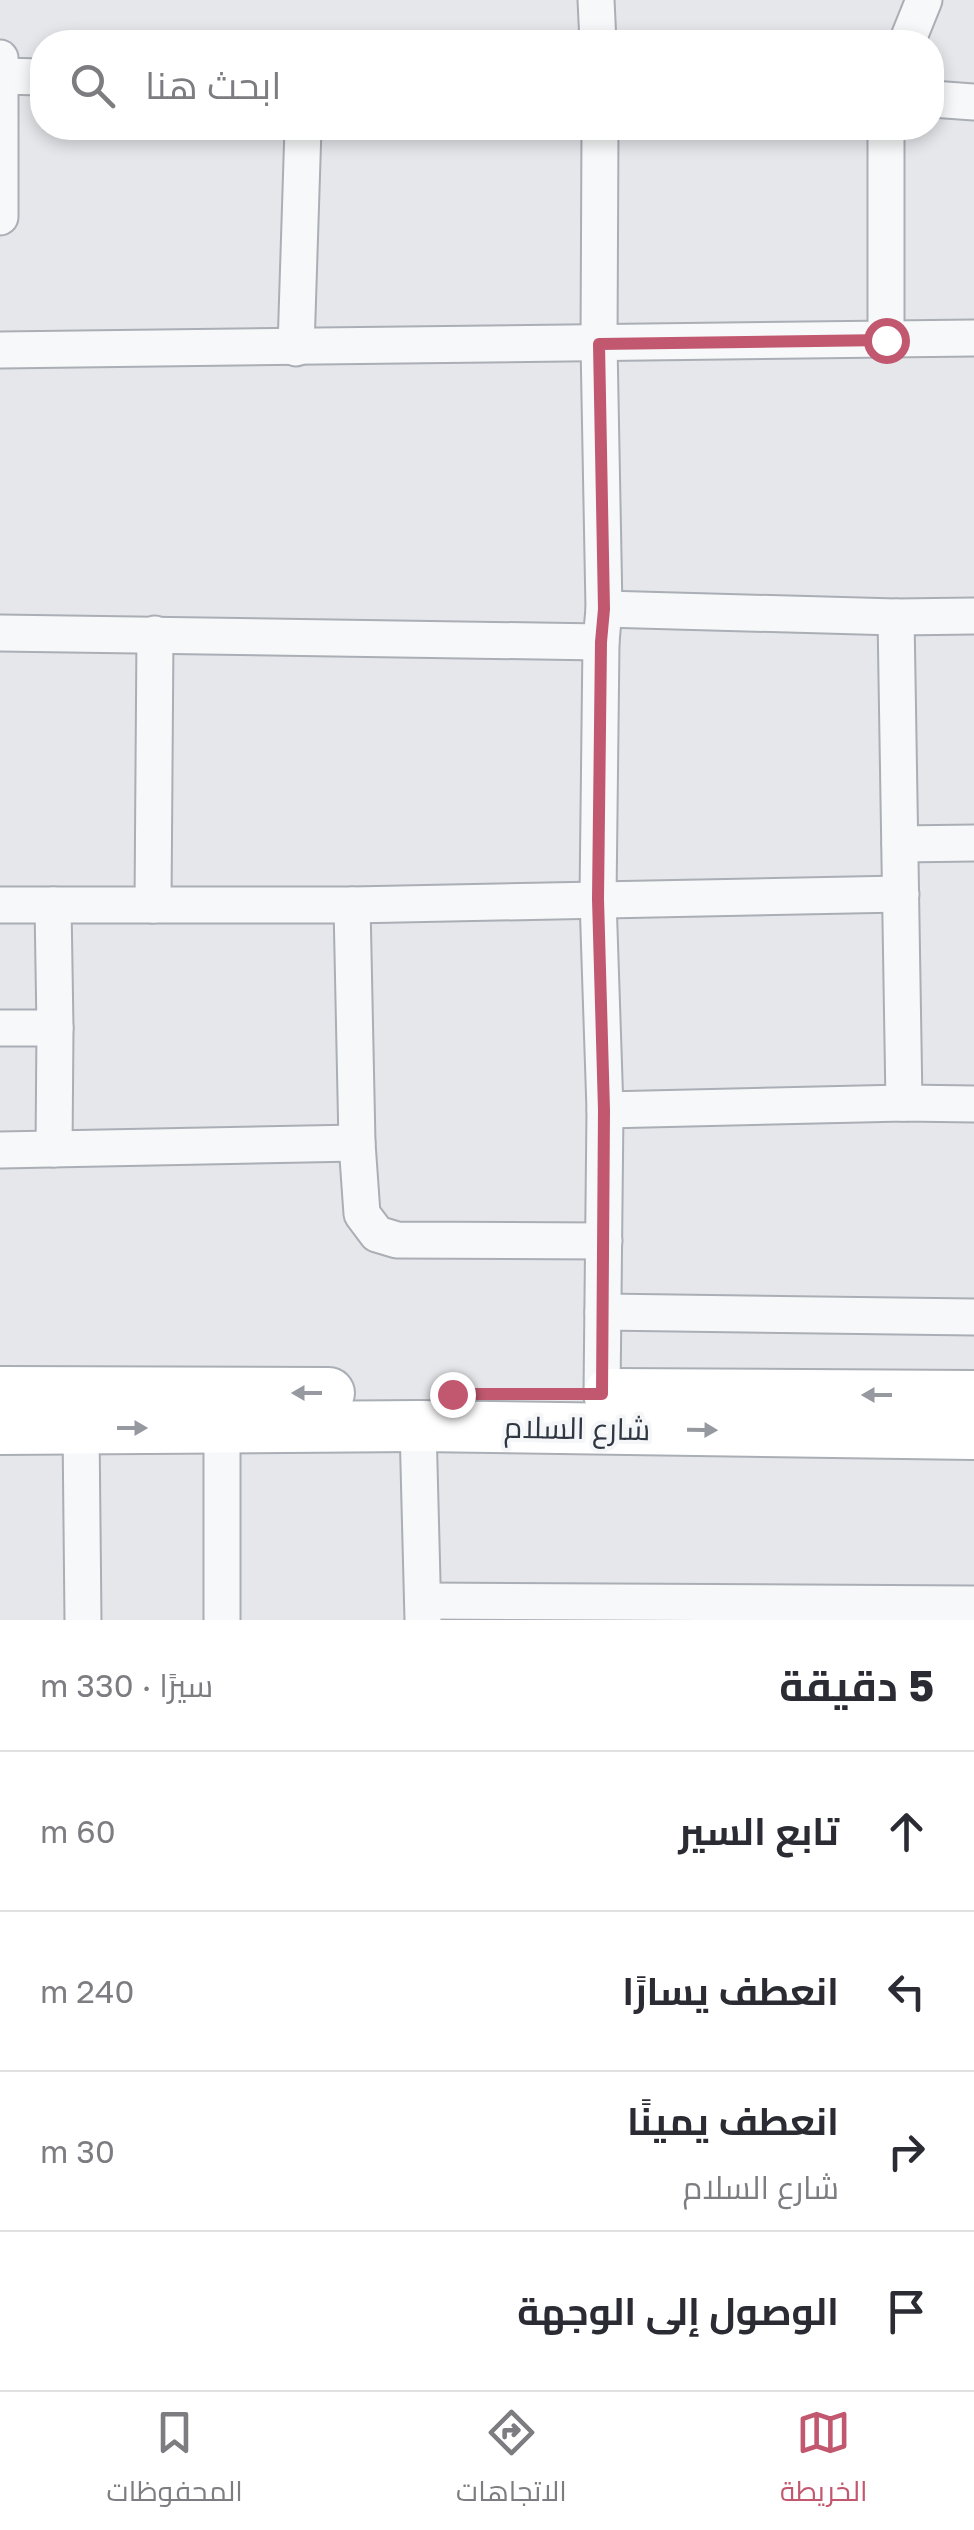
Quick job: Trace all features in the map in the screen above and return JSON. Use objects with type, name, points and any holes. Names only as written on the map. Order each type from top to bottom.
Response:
[{"type":"main road","name":"شارع السلام","points":[[0,1392],[974,1396]]},
{"type":"main road","name":"شارع السلام","points":[[0,1429],[418,1426],[974,1434]]},
{"type":"street","points":[[596,0],[597,30]]},
{"type":"street","points":[[912,30],[924,0]]},
{"type":"street","points":[[0,58],[0,218]]},
{"type":"street","points":[[0,76],[30,76]]},
{"type":"street","points":[[944,100],[974,102]]},
{"type":"street","points":[[296,348],[303,140]]},
{"type":"street","points":[[600,140],[603,626],[598,899],[604,1110],[602,1394]]},
{"type":"street","points":[[886,140],[886,340]]},
{"type":"street","points":[[0,350],[974,338]]},
{"type":"street","points":[[0,633],[155,634],[974,616]]},
{"type":"street","points":[[896,618],[904,1103]]},
{"type":"street","points":[[153,906],[155,634]]},
{"type":"street","points":[[900,844],[974,843]]},
{"type":"street","points":[[0,905],[352,905],[901,894]]},
{"type":"street","points":[[52,905],[54,1149]]},
{"type":"street","points":[[352,905],[362,1214],[377,1234],[398,1240],[604,1241]]},
{"type":"street","points":[[0,1028],[55,1028]]},
{"type":"street","points":[[604,1110],[974,1104]]},
{"type":"street","points":[[0,1150],[357,1143]]},
{"type":"street","points":[[603,1312],[974,1317]]},
{"type":"street","points":[[418,1426],[423,1610],[974,1604]]},
{"type":"street","points":[[81,1428],[83,1620]]},
{"type":"street","points":[[222,1428],[222,1620]]},
{"type":"route","points":[[452,1394],[602,1394],[604,1110],[598,841],[604,609],[599,344],[886,340]]}]
